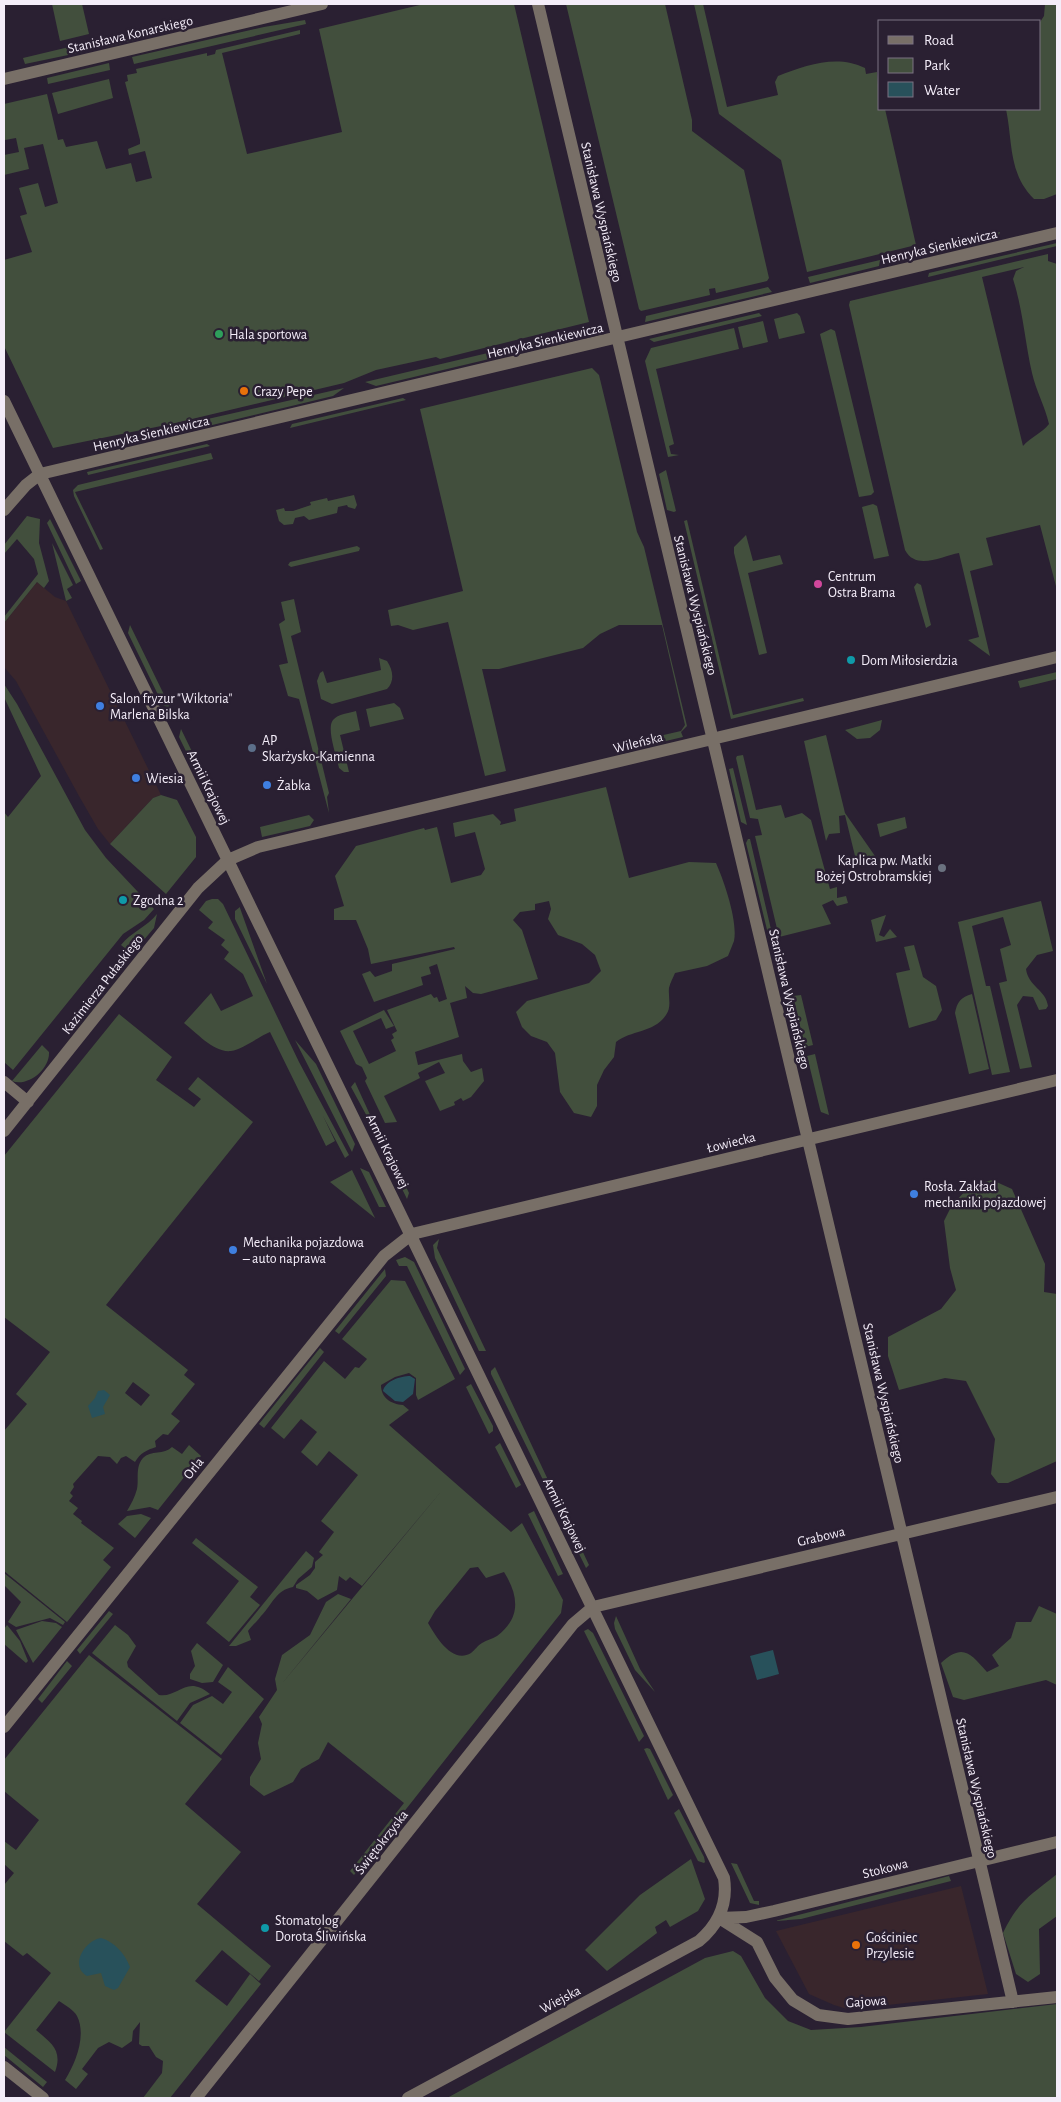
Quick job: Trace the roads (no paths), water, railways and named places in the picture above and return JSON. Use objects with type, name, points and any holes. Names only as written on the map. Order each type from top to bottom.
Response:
[{"type":"street","name":"Stanisława Konarskiego","points":[[4,79],[322,4]]},
{"type":"street","name":"Stanisława Wyspiańskiego","points":[[538,4],[1013,2002]]},
{"type":"street","name":"Henryka Sienkiewicza","points":[[40,474],[1057,233]]},
{"type":"street","name":"Armii Krajowej","points":[[4,401],[719,1863],[726,1888],[724,1906],[719,1918]]},
{"type":"street","points":[[4,510],[20,491],[40,474]]},
{"type":"street","name":"Wileńska","points":[[228,860],[258,847],[1057,656]]},
{"type":"street","name":"Kazimierza Pułaskiego","points":[[4,1131],[198,888],[228,860]]},
{"type":"street","name":"Łowiecka","points":[[412,1234],[1057,1080]]},
{"type":"street","points":[[4,1082],[28,1102]]},
{"type":"street","name":"Orla","points":[[4,1727],[384,1256],[412,1234]]},
{"type":"street","name":"Grabowa","points":[[593,1607],[1057,1497]]},
{"type":"street","name":"Świętokrzyska","points":[[196,2098],[573,1624],[593,1607]]},
{"type":"street","name":"Stokowa","points":[[719,1918],[746,1917],[774,1911],[1057,1842]]},
{"type":"street","name":"Gajowa","points":[[719,1918],[757,1942],[775,1978],[793,2000],[818,2015],[848,2019],[1057,1997]]},
{"type":"street","name":"Wiejska","points":[[408,2098],[691,1946],[707,1934],[719,1918]]},
{"type":"street","points":[[4,2066],[43,2098]]},
{"type":"water","points":[[410,1376],[415,1379],[413,1394],[403,1402],[395,1401],[383,1391],[384,1387],[390,1382],[398,1378]]},
{"type":"water","points":[[104,1390],[110,1395],[103,1407],[105,1414],[92,1418],[88,1406],[98,1391]]},
{"type":"water","points":[[773,1650],[779,1674],[757,1680],[750,1656]]},
{"type":"water","points":[[101,1938],[111,1942],[119,1949],[130,1967],[118,1988],[114,1990],[105,1986],[101,1973],[87,1976],[79,1966],[81,1954],[85,1948],[90,1943]]},
{"type":"place","name":"Hala sportowa","points":[[219,334]]},
{"type":"place","name":"Crazy Pepe","points":[[244,391]]},
{"type":"place","name":"Centrum Ostra Brama","points":[[818,584]]},
{"type":"place","name":"Dom Miłosierdzia","points":[[851,660]]},
{"type":"place","name":"Salon fryzur \"Wiktoria\" Marlena Bilska","points":[[100,706]]},
{"type":"place","name":"AP Skarżysko-Kamienna","points":[[252,748]]},
{"type":"place","name":"Wiesia","points":[[136,778]]},
{"type":"place","name":"Żabka","points":[[267,785]]},
{"type":"place","name":"Kaplica pw. Matki Bożej Ostrobramskiej","points":[[942,868]]},
{"type":"place","name":"Zgodna 2","points":[[123,900]]},
{"type":"place","name":"Rosła. Zakład mechaniki pojazdowej","points":[[914,1194]]},
{"type":"place","name":"Mechanika pojazdowa – auto naprawa","points":[[233,1250]]},
{"type":"place","name":"Stomatolog Dorota Śliwińska","points":[[265,1928]]},
{"type":"place","name":"Gościniec Przylesie","points":[[856,1945]]}]
